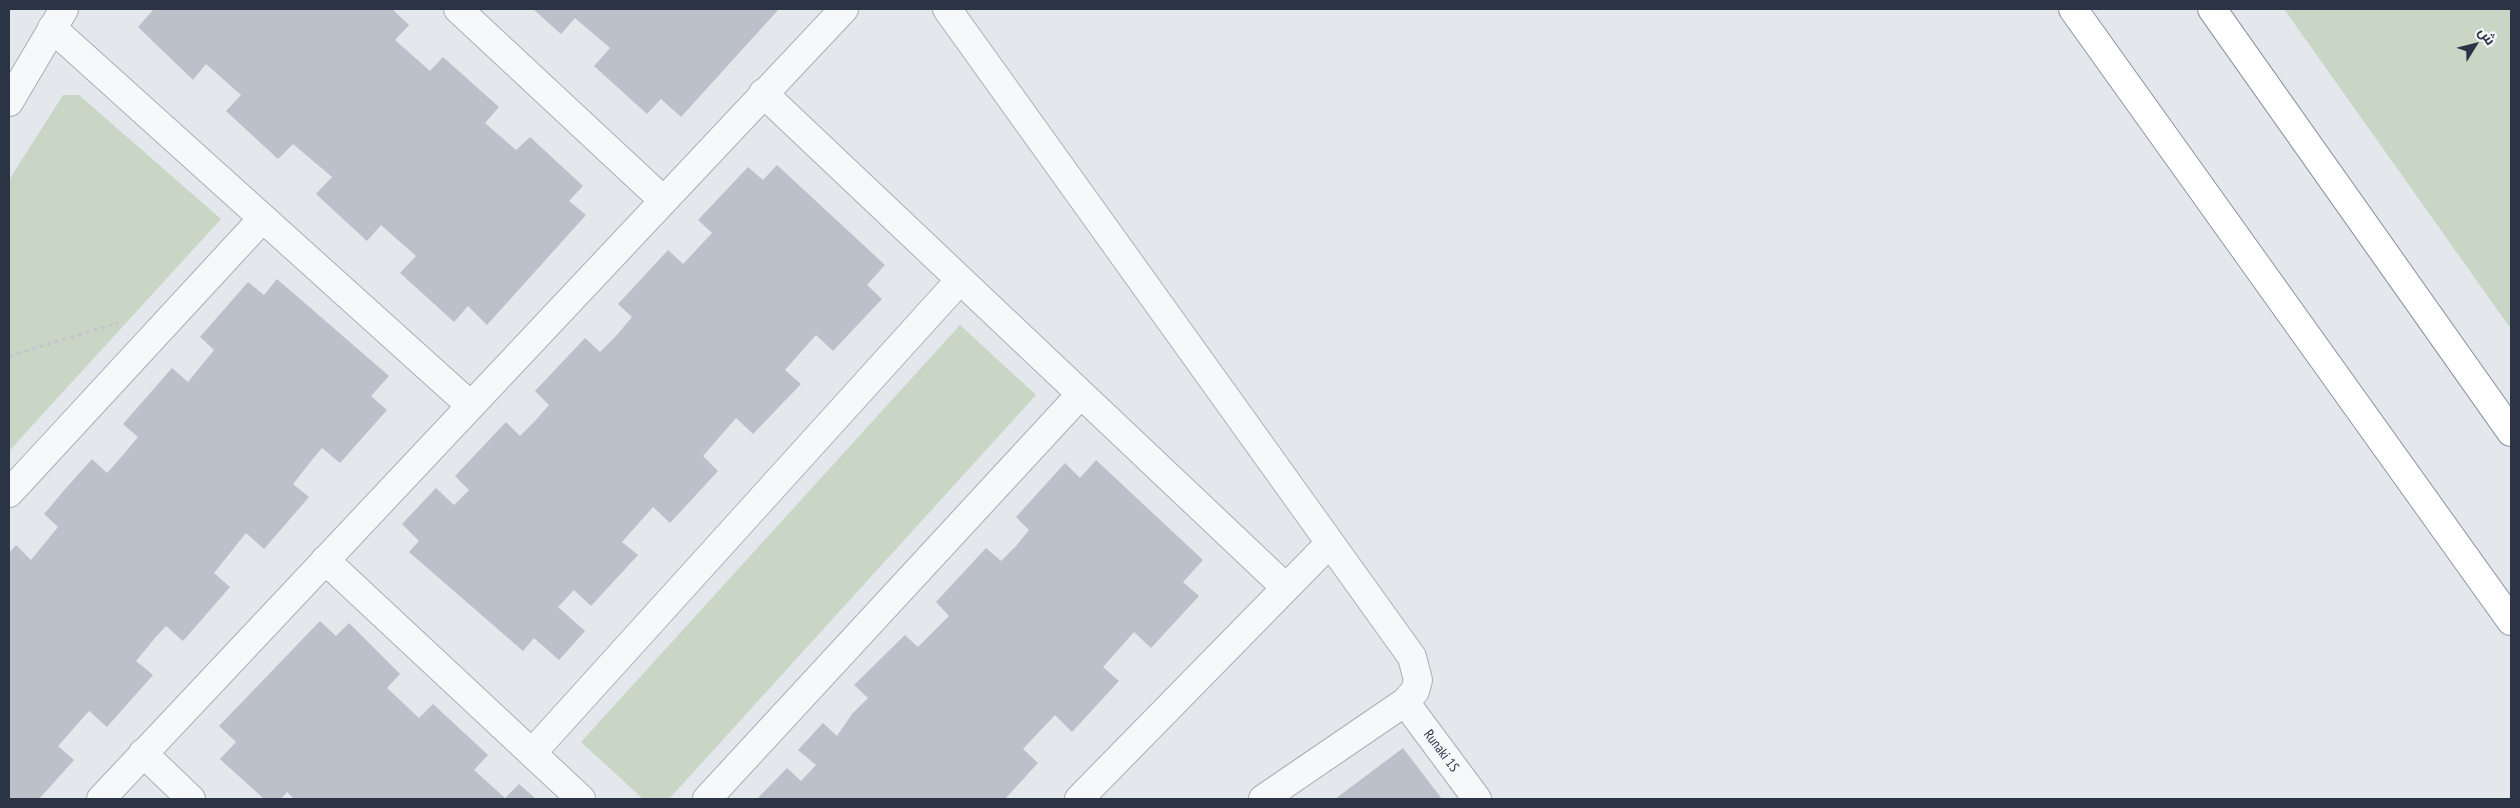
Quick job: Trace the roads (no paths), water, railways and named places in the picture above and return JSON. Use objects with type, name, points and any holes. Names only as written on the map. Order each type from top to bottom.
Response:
[{"type":"highway","points":[[2073,9],[2511,621]]},
{"type":"highway","points":[[2212,9],[2511,432]]},
{"type":"street","points":[[458,9],[663,200]]},
{"type":"street","points":[[101,799],[762,93],[844,9]]},
{"type":"street","points":[[947,9],[1329,544],[1412,657],[1418,680],[1415,691],[1405,702],[1264,799]]},
{"type":"street","points":[[9,102],[58,18],[263,218],[470,405]]},
{"type":"street","points":[[762,93],[1286,588]]},
{"type":"street","points":[[9,492],[263,218]]},
{"type":"street","points":[[532,753],[960,280]]},
{"type":"street","points":[[707,799],[1081,394]]},
{"type":"street","points":[[1079,799],[1329,544]]},
{"type":"street","points":[[325,560],[581,799]]},
{"type":"street","name":"Runaki 1S","points":[[1405,702],[1477,799]]},
{"type":"street","points":[[143,754],[191,799]]}]
